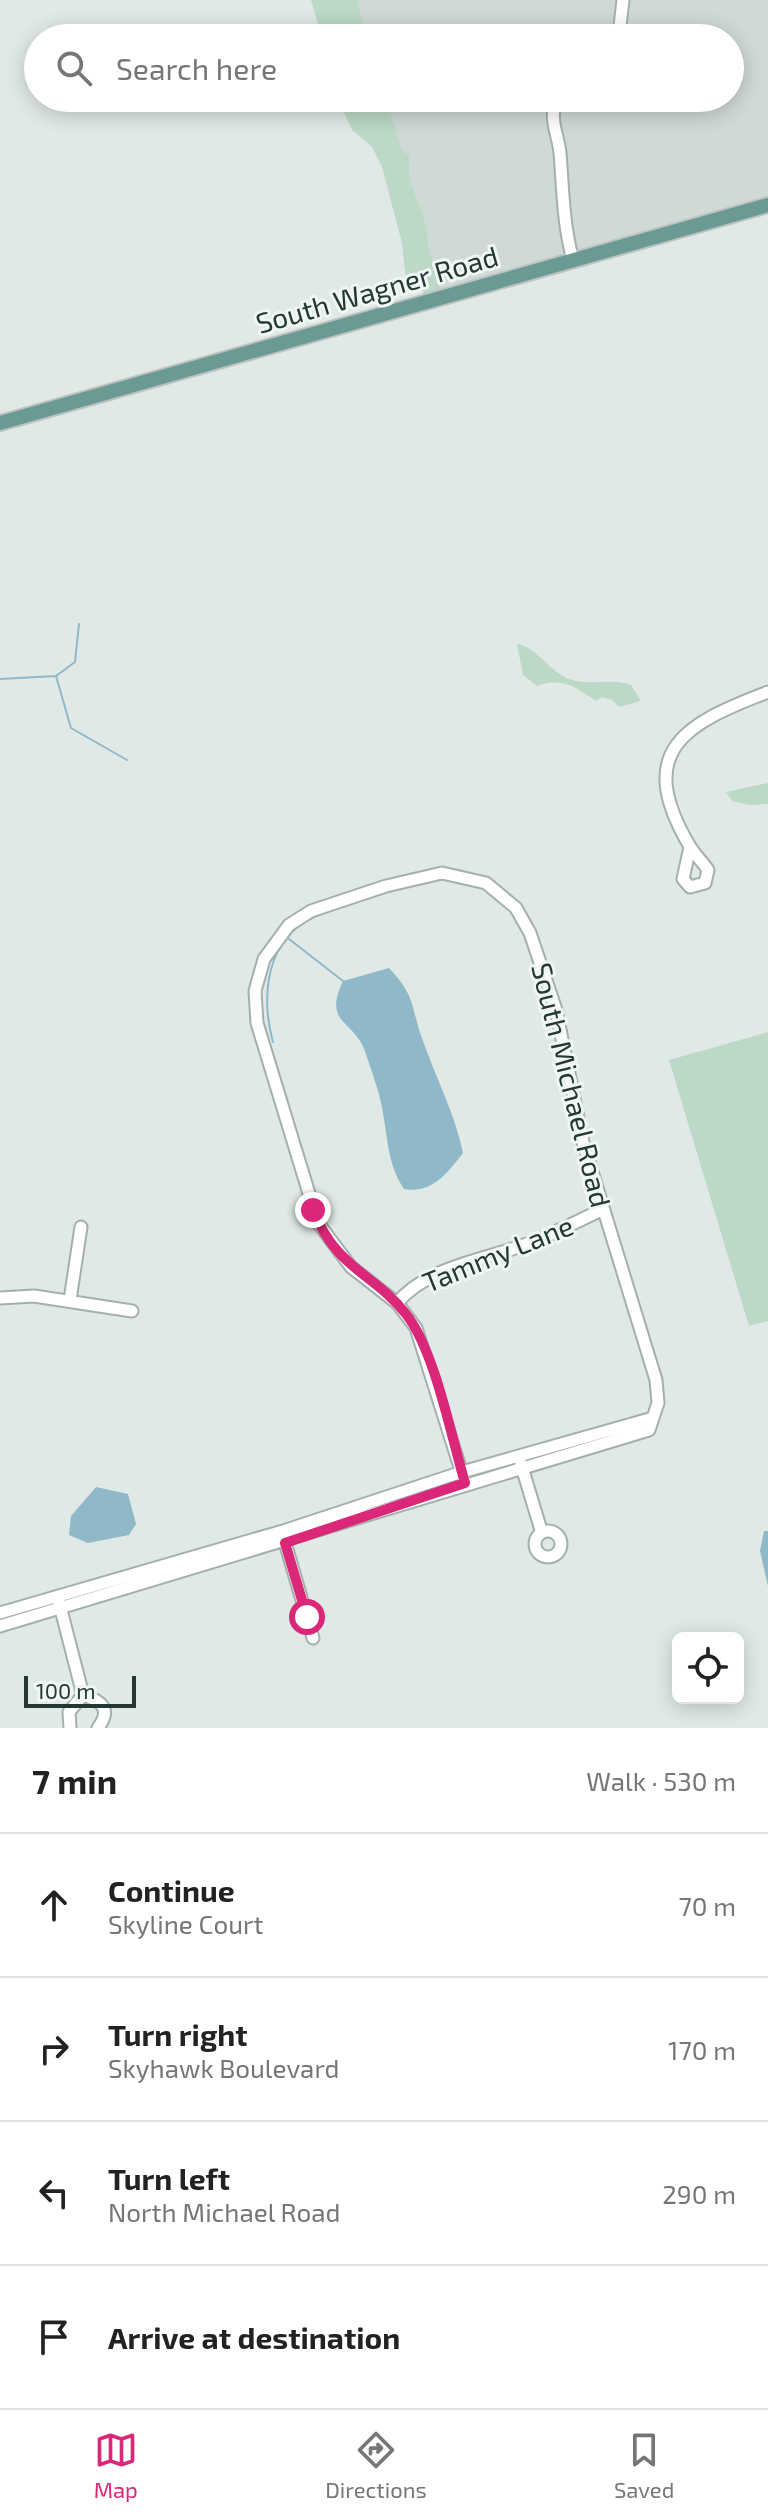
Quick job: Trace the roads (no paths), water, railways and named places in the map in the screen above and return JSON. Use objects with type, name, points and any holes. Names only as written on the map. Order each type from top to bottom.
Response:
[{"type":"main road","name":"South Wagner Road","points":[[0,423],[768,205]]},
{"type":"street","points":[[620,24],[623,0]]},
{"type":"street","points":[[553,112],[559,148],[563,223],[573,260]]},
{"type":"street","points":[[690,847],[664,785],[670,755],[694,726],[768,692]]},
{"type":"street","name":"South Michael Road","points":[[463,1478],[422,1342],[397,1303],[351,1267],[318,1223],[257,1023],[255,991],[270,947],[296,920],[325,904],[420,876],[442,873],[486,883],[506,896],[521,915],[556,1010],[577,1120],[658,1392],[653,1418],[520,1462]]},
{"type":"street","name":"Tammy Lane","points":[[397,1303],[416,1287],[457,1267],[532,1242],[603,1209]]},
{"type":"street","points":[[70,1300],[81,1227]]},
{"type":"street","points":[[0,1298],[34,1296],[132,1311]]},
{"type":"street","points":[[0,1626],[59,1603],[284,1537],[520,1462],[541,1530]]},
{"type":"street","points":[[284,1537],[313,1638]]},
{"type":"street","points":[[0,1613],[59,1603]]},
{"type":"street","points":[[59,1603],[83,1695]]},
{"type":"street","points":[[70,1728],[69,1712],[83,1695]]},
{"type":"street","points":[[83,1695],[101,1701],[105,1707],[105,1715],[98,1728]]},
{"type":"water","points":[[389,968],[409,995],[463,1153],[438,1181],[414,1190],[404,1189],[395,1171],[380,1098],[366,1054],[355,1034],[342,1021],[336,1006],[343,981]]},
{"type":"water","points":[[96,1487],[128,1494],[136,1524],[129,1535],[88,1543],[69,1535],[71,1516]]},
{"type":"water","points":[[764,1531],[768,1531],[768,1586],[760,1551]]},
{"type":"waterway","points":[[56,676],[75,662],[79,624]]},
{"type":"waterway","points":[[0,679],[56,676],[71,728],[127,760]]},
{"type":"waterway","points":[[362,900],[388,892]]},
{"type":"waterway","points":[[273,1042],[267,994],[273,962],[280,947],[303,923],[355,902]]},
{"type":"waterway","points":[[289,939],[343,981]]}]
